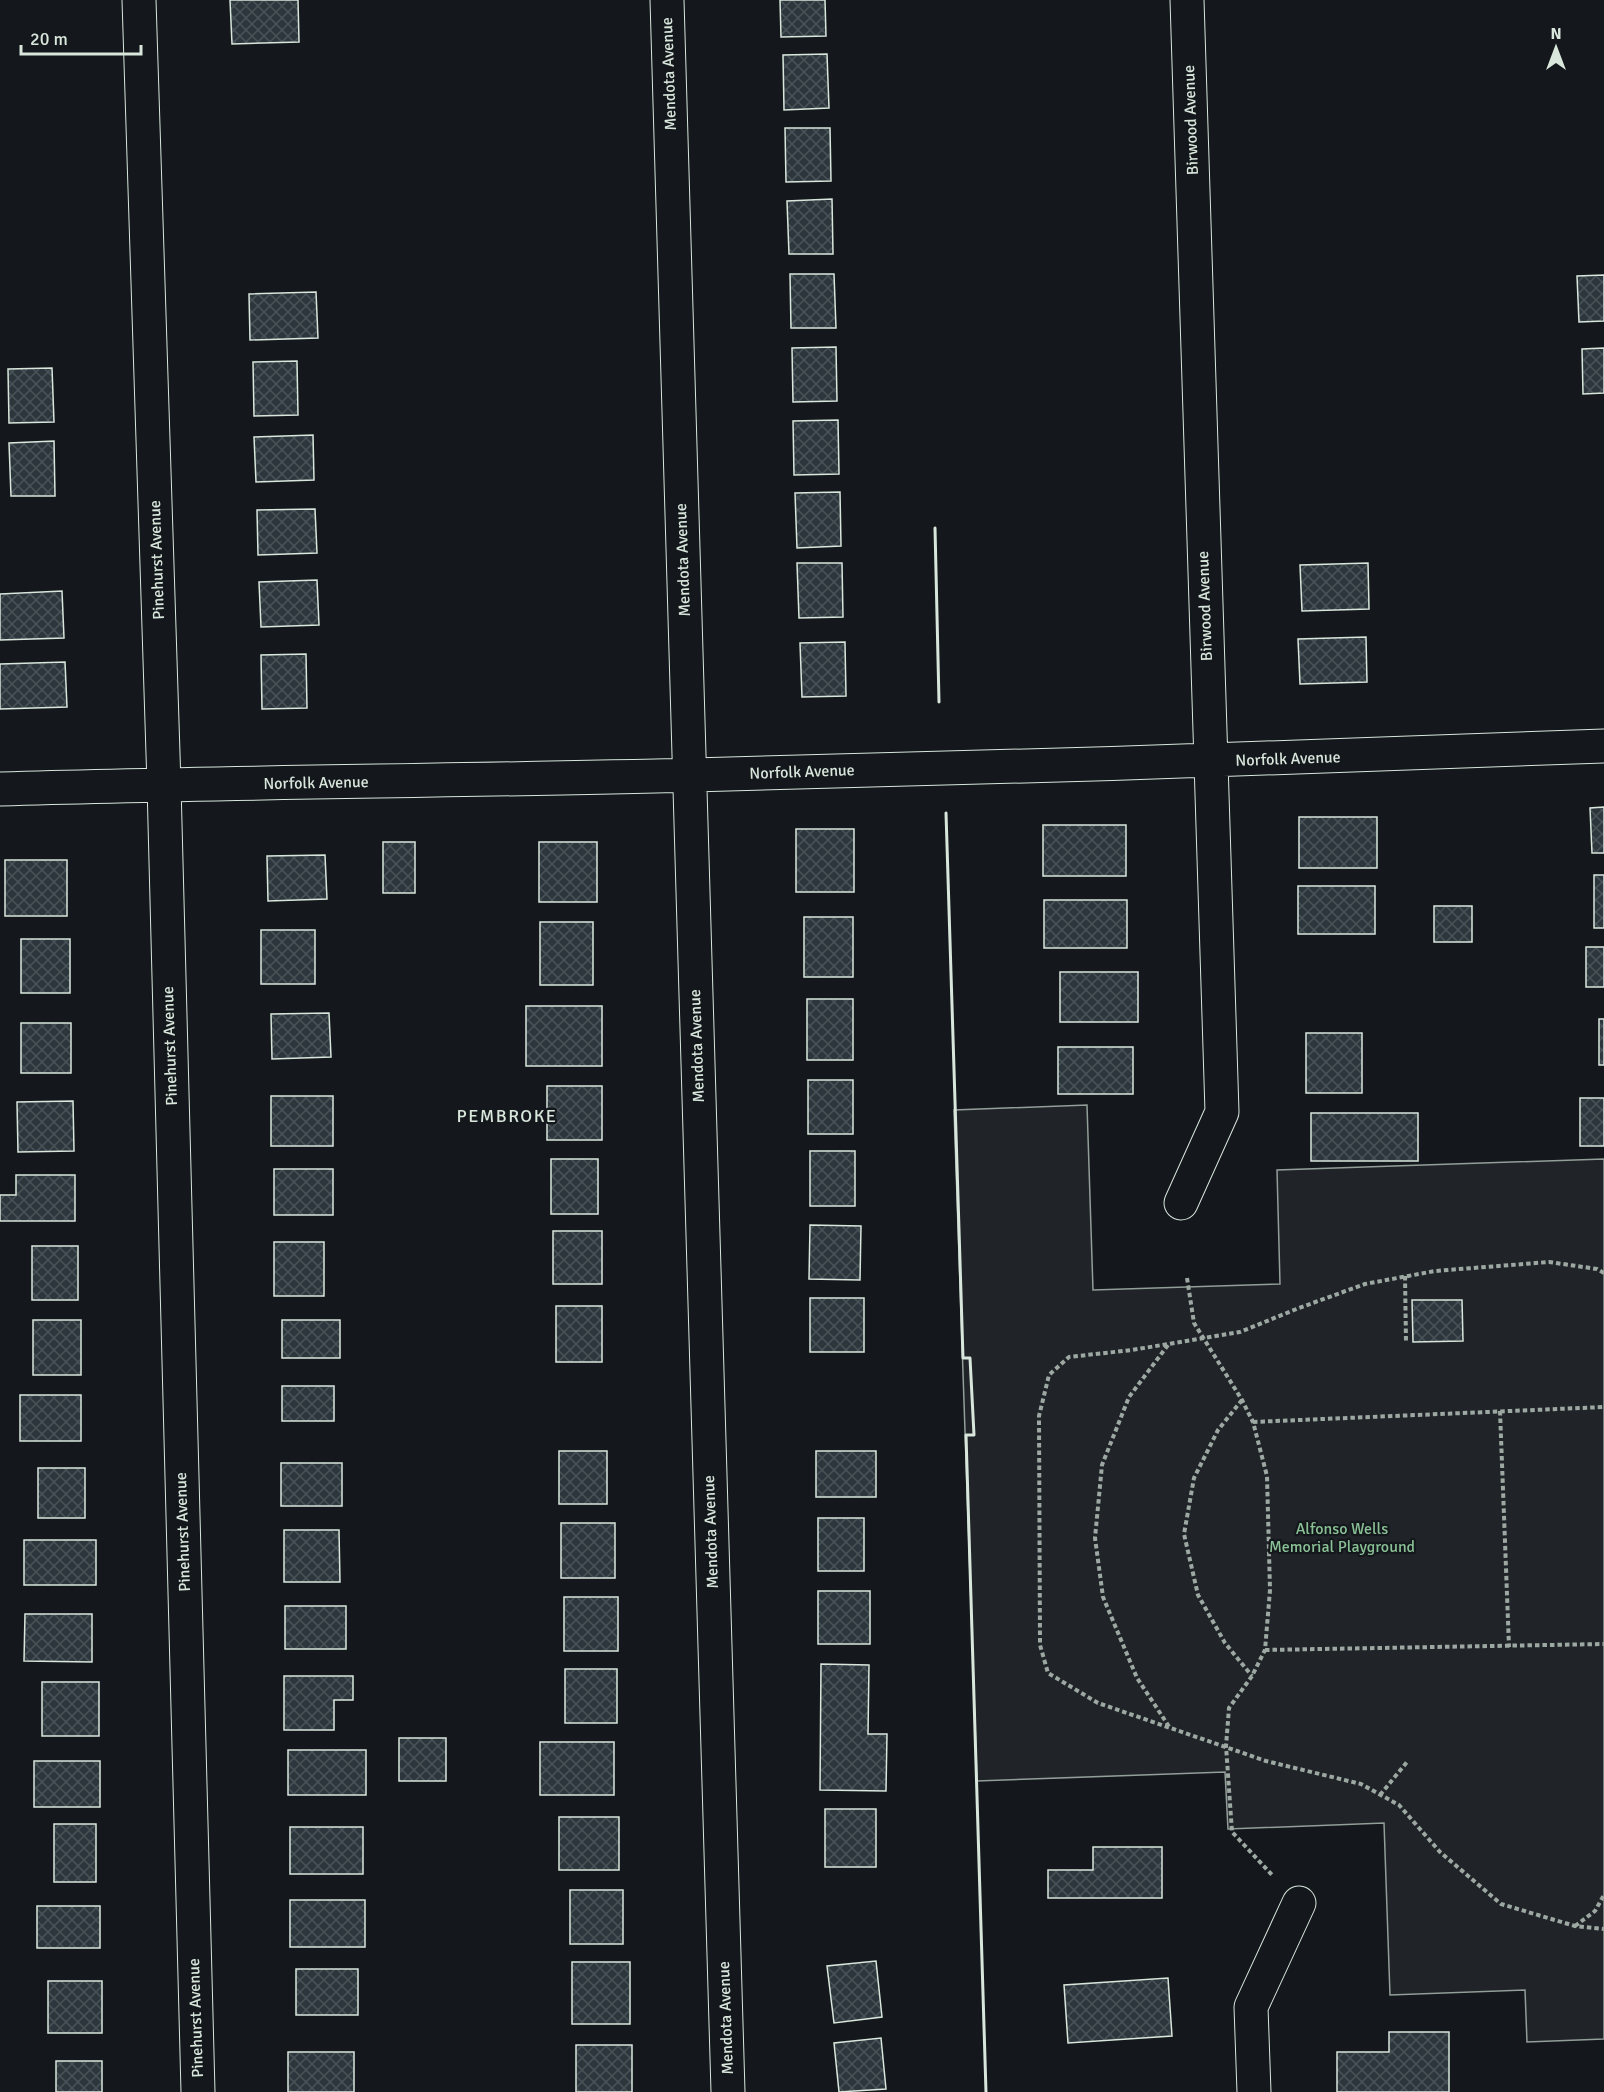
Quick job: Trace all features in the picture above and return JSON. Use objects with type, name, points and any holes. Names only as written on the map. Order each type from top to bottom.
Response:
[{"type":"street","name":"Pinehurst Avenue","points":[[140,0],[164,785],[198,2092]]},
{"type":"street","name":"Mendota Avenue","points":[[667,0],[728,2092]]},
{"type":"street","name":"Birwood Avenue","points":[[1181,1203],[1222,1112],[1187,0]]},
{"type":"street","name":"Norfolk Avenue","points":[[0,789],[689,776],[1210,761],[1604,746]]},
{"type":"street","points":[[1254,2092],[1251,2007],[1299,1903]]},
{"type":"path","points":[[1604,1273],[1597,1269],[1549,1262],[1435,1271],[1365,1284],[1240,1332],[1069,1357],[1049,1375],[1039,1416],[1040,1645],[1048,1673],[1098,1703],[1266,1761],[1361,1784],[1399,1805],[1440,1852],[1501,1904],[1575,1926],[1604,1929]]},
{"type":"path","points":[[1405,1276],[1407,1342]]},
{"type":"path","points":[[1188,1278],[1194,1323],[1242,1400],[1253,1422],[1267,1476],[1270,1590],[1265,1650],[1252,1676],[1229,1708],[1226,1746],[1232,1832],[1299,1903]]},
{"type":"path","points":[[1168,1344],[1129,1397],[1102,1465],[1095,1538],[1103,1597],[1137,1678],[1170,1728]]},
{"type":"path","points":[[1242,1400],[1218,1430],[1194,1478],[1184,1534],[1198,1595],[1225,1643],[1252,1676]]},
{"type":"path","points":[[1253,1422],[1604,1407]]},
{"type":"path","points":[[1500,1411],[1509,1647]]},
{"type":"path","points":[[1265,1650],[1604,1644]]},
{"type":"path","points":[[1380,1795],[1407,1761]]},
{"type":"path","points":[[1575,1926],[1595,1911],[1604,1895]]},
{"type":"green space","name":"Alfonso Wells Memorial Playground","points":[[1087,1105],[1093,1290],[1280,1284],[1277,1170],[1604,1159],[1604,2039],[1527,2042],[1525,1990],[1390,1995],[1384,1823],[1228,1829],[1225,1772],[977,1781],[954,1110]]},
{"type":"building","points":[[230,0],[298,0],[299,42],[232,44]]},
{"type":"building","points":[[780,0],[825,0],[826,36],[781,37]]},
{"type":"building","points":[[827,54],[829,108],[784,110],[783,55]]},
{"type":"building","points":[[785,128],[830,128],[831,181],[786,182]]},
{"type":"building","points":[[832,199],[833,254],[789,254],[787,201]]},
{"type":"building","points":[[790,274],[834,274],[836,328],[791,328]]},
{"type":"building","points":[[1604,275],[1604,321],[1579,322],[1577,276]]},
{"type":"building","points":[[316,292],[318,338],[250,340],[249,294]]},
{"type":"building","points":[[836,347],[837,401],[793,402],[792,348]]},
{"type":"building","points":[[1604,348],[1604,393],[1583,394],[1582,349]]},
{"type":"building","points":[[297,361],[298,415],[254,416],[253,362]]},
{"type":"building","points":[[52,368],[54,422],[9,423],[8,369]]},
{"type":"building","points":[[838,420],[839,474],[794,475],[793,421]]},
{"type":"building","points":[[313,435],[314,480],[256,482],[254,437]]},
{"type":"building","points":[[54,441],[55,496],[11,496],[9,443]]},
{"type":"building","points":[[840,492],[841,546],[797,548],[795,493]]},
{"type":"building","points":[[315,509],[317,553],[258,555],[257,510]]},
{"type":"building","points":[[797,563],[842,563],[843,617],[799,618]]},
{"type":"building","points":[[1368,563],[1369,609],[1302,611],[1300,565]]},
{"type":"building","points":[[317,580],[319,625],[261,627],[259,582]]},
{"type":"building","points":[[62,591],[64,638],[0,640],[0,594]]},
{"type":"building","points":[[1366,637],[1367,682],[1300,684],[1298,639]]},
{"type":"building","points":[[845,642],[846,696],[802,697],[800,643]]},
{"type":"building","points":[[306,654],[307,708],[262,709],[261,655]]},
{"type":"building","points":[[65,662],[67,707],[0,709],[0,664]]},
{"type":"building","points":[[1604,807],[1604,853],[1592,853],[1590,808]]},
{"type":"building","points":[[1299,817],[1377,817],[1377,868],[1299,868]]},
{"type":"building","points":[[1043,825],[1126,825],[1126,876],[1043,876]]},
{"type":"building","points":[[796,829],[854,829],[854,892],[796,892]]},
{"type":"building","points":[[383,842],[415,842],[415,893],[383,893]]},
{"type":"building","points":[[539,842],[597,842],[597,902],[539,902]]},
{"type":"building","points":[[325,855],[327,899],[268,901],[267,856]]},
{"type":"building","points":[[5,860],[67,860],[67,916],[5,916]]},
{"type":"building","points":[[1594,875],[1604,875],[1604,928],[1594,928]]},
{"type":"building","points":[[1298,886],[1375,886],[1375,934],[1298,934]]},
{"type":"building","points":[[1044,900],[1127,900],[1127,948],[1044,948]]},
{"type":"building","points":[[1434,906],[1472,906],[1472,942],[1434,942]]},
{"type":"building","points":[[804,917],[853,917],[853,977],[804,977]]},
{"type":"building","points":[[540,922],[593,922],[593,985],[540,985]]},
{"type":"building","points":[[261,930],[315,930],[315,984],[261,984]]},
{"type":"building","points":[[21,939],[70,939],[70,993],[21,993]]},
{"type":"building","points":[[1586,947],[1604,947],[1604,987],[1586,987]]},
{"type":"building","points":[[1060,972],[1138,972],[1138,1022],[1060,1022]]},
{"type":"building","points":[[807,999],[853,999],[853,1060],[807,1060]]},
{"type":"building","points":[[526,1006],[602,1006],[602,1066],[526,1066]]},
{"type":"building","points":[[329,1013],[331,1057],[272,1059],[271,1014]]},
{"type":"building","points":[[1599,1019],[1604,1019],[1604,1065],[1599,1065]]},
{"type":"building","points":[[21,1023],[71,1023],[71,1073],[21,1073]]},
{"type":"building","points":[[1306,1033],[1362,1033],[1362,1093],[1306,1093]]},
{"type":"building","points":[[1058,1047],[1133,1047],[1133,1094],[1058,1094]]},
{"type":"building","points":[[808,1080],[853,1080],[853,1134],[808,1134]]},
{"type":"building","points":[[547,1086],[602,1086],[602,1140],[547,1140]]},
{"type":"building","points":[[271,1096],[333,1096],[333,1146],[271,1146]]},
{"type":"building","points":[[1580,1098],[1604,1098],[1604,1146],[1580,1146]]},
{"type":"building","points":[[73,1101],[74,1151],[18,1152],[17,1102]]},
{"type":"building","points":[[1311,1113],[1418,1113],[1418,1161],[1311,1161]]},
{"type":"building","points":[[810,1151],[855,1151],[855,1206],[810,1206]]},
{"type":"building","points":[[551,1159],[598,1159],[598,1214],[551,1214]]},
{"type":"building","points":[[274,1169],[333,1169],[333,1215],[274,1215]]},
{"type":"building","points":[[16,1175],[75,1175],[75,1221],[0,1221],[0,1195],[16,1195]]},
{"type":"building","points":[[810,1225],[861,1226],[860,1280],[809,1279]]},
{"type":"building","points":[[553,1231],[602,1231],[602,1284],[553,1284]]},
{"type":"building","points":[[274,1242],[324,1242],[324,1296],[274,1296]]},
{"type":"building","points":[[32,1246],[78,1246],[78,1300],[32,1300]]},
{"type":"building","points":[[810,1298],[864,1298],[864,1352],[810,1352]]},
{"type":"building","points":[[1412,1300],[1462,1300],[1463,1341],[1413,1342]]},
{"type":"building","points":[[556,1306],[602,1306],[602,1362],[556,1362]]},
{"type":"building","points":[[33,1320],[81,1320],[81,1375],[33,1375]]},
{"type":"building","points":[[282,1320],[340,1320],[340,1358],[282,1358]]},
{"type":"building","points":[[282,1386],[334,1386],[334,1421],[282,1421]]},
{"type":"building","points":[[20,1395],[81,1395],[81,1441],[20,1441]]},
{"type":"building","points":[[559,1451],[607,1451],[607,1504],[559,1504]]},
{"type":"building","points":[[816,1451],[876,1451],[876,1497],[816,1497]]},
{"type":"building","points":[[281,1463],[342,1463],[342,1506],[281,1506]]},
{"type":"building","points":[[38,1468],[85,1468],[85,1518],[38,1518]]},
{"type":"building","points":[[818,1518],[864,1518],[864,1571],[818,1571]]},
{"type":"building","points":[[561,1523],[615,1523],[615,1578],[561,1578]]},
{"type":"building","points":[[284,1530],[339,1530],[340,1582],[284,1582]]},
{"type":"building","points":[[24,1540],[96,1540],[96,1585],[24,1585]]},
{"type":"building","points":[[818,1591],[870,1591],[870,1644],[818,1644]]},
{"type":"building","points":[[564,1597],[618,1597],[618,1651],[564,1651]]},
{"type":"building","points":[[285,1606],[346,1606],[346,1649],[285,1649]]},
{"type":"building","points":[[25,1614],[92,1614],[92,1662],[24,1661]]},
{"type":"building","points":[[821,1664],[869,1665],[868,1734],[887,1734],[886,1791],[820,1790]]},
{"type":"building","points":[[565,1669],[617,1669],[617,1723],[565,1723]]},
{"type":"building","points":[[284,1676],[353,1676],[353,1700],[334,1700],[334,1730],[284,1730]]},
{"type":"building","points":[[42,1682],[99,1682],[99,1736],[42,1736]]},
{"type":"building","points":[[399,1738],[446,1738],[446,1781],[399,1781]]},
{"type":"building","points":[[540,1742],[614,1742],[614,1795],[540,1795]]},
{"type":"building","points":[[288,1750],[366,1750],[366,1795],[288,1795]]},
{"type":"building","points":[[34,1761],[100,1761],[100,1807],[34,1807]]},
{"type":"building","points":[[825,1809],[876,1809],[876,1867],[825,1867]]},
{"type":"building","points":[[559,1817],[619,1817],[619,1870],[559,1870]]},
{"type":"building","points":[[54,1824],[96,1824],[96,1882],[54,1882]]},
{"type":"building","points":[[290,1827],[363,1827],[363,1874],[290,1874]]},
{"type":"building","points":[[1093,1847],[1162,1847],[1162,1898],[1048,1898],[1048,1870],[1093,1870]]},
{"type":"building","points":[[570,1890],[623,1890],[623,1944],[570,1944]]},
{"type":"building","points":[[290,1900],[365,1900],[365,1947],[290,1947]]},
{"type":"building","points":[[37,1906],[100,1906],[100,1948],[37,1948]]},
{"type":"building","points":[[876,1961],[882,2017],[834,2023],[827,1966]]},
{"type":"building","points":[[572,1962],[630,1962],[630,2024],[572,2024]]},
{"type":"building","points":[[296,1969],[358,1969],[358,2015],[296,2015]]},
{"type":"building","points":[[1168,1978],[1172,2036],[1068,2043],[1064,1985]]},
{"type":"building","points":[[48,1981],[102,1981],[102,2033],[48,2033]]},
{"type":"building","points":[[1389,2032],[1449,2032],[1449,2092],[1337,2092],[1337,2052],[1389,2052]]},
{"type":"building","points":[[881,2038],[886,2089],[839,2092],[834,2043]]},
{"type":"building","points":[[576,2045],[632,2045],[632,2092],[576,2092]]},
{"type":"building","points":[[288,2052],[354,2052],[354,2092],[288,2092]]},
{"type":"building","points":[[56,2061],[102,2061],[102,2092],[56,2092]]},
{"type":"wall","points":[[935,528],[939,702]]},
{"type":"wall","points":[[946,813],[963,1358],[970,1358],[974,1435],[966,1435],[986,2092]]},
{"type":"district","name":"PEMBROKE","points":[[507,1116]]}]
